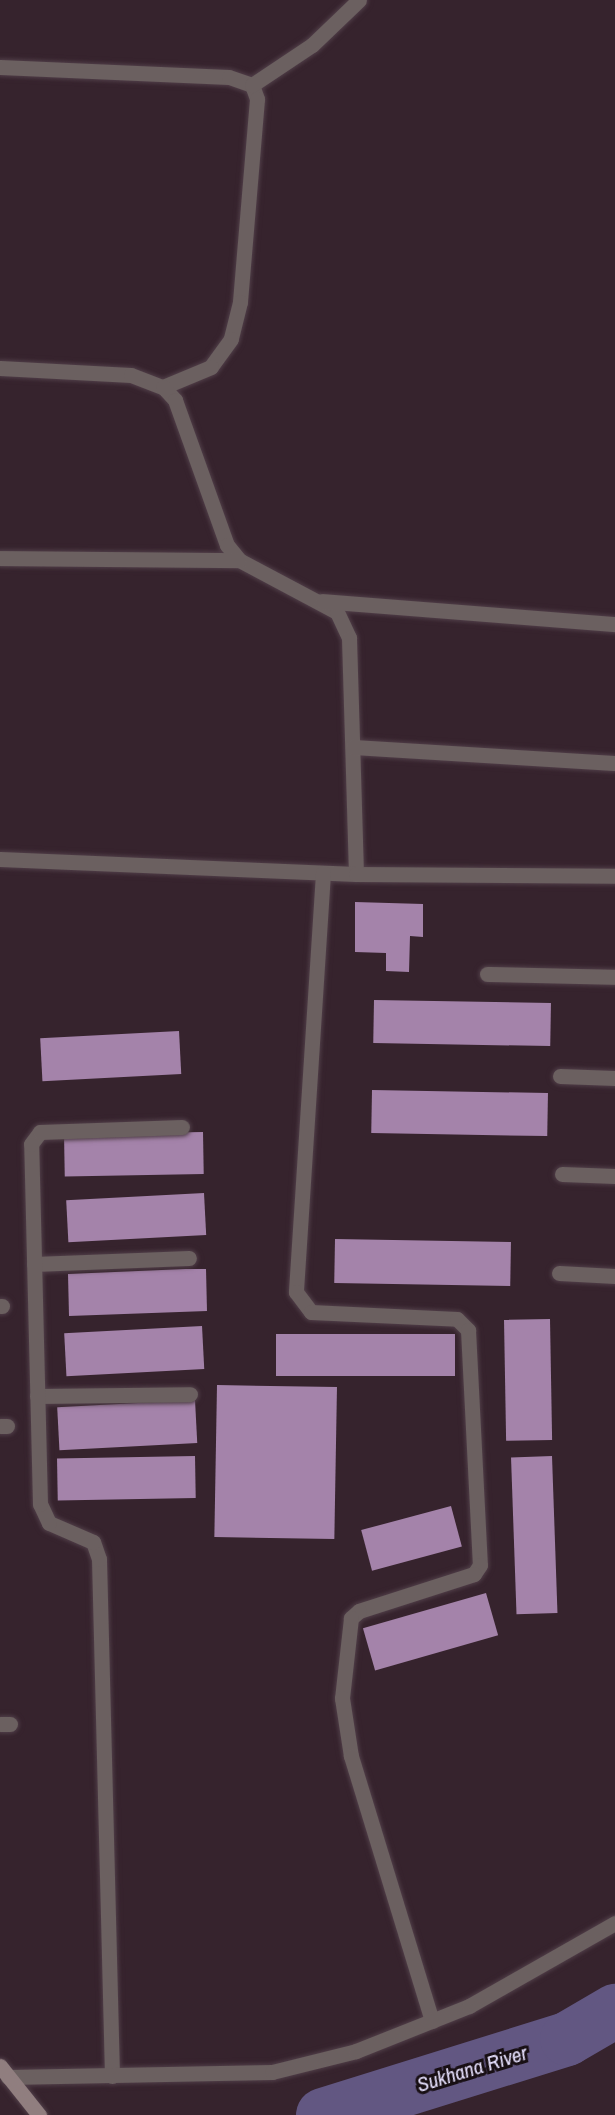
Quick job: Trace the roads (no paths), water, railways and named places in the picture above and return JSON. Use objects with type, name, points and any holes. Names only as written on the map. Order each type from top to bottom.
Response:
[{"type":"street","points":[[252,85],[312,45],[359,0]]},
{"type":"street","points":[[0,67],[229,77],[252,85]]},
{"type":"street","points":[[163,387],[211,367],[231,339],[240,302],[257,99],[252,85]]},
{"type":"street","points":[[0,368],[131,375],[163,387],[175,399],[219,528],[239,560]]},
{"type":"street","points":[[0,558],[239,560],[337,612],[349,638],[356,874]]},
{"type":"street","points":[[319,601],[615,624]]},
{"type":"street","points":[[353,747],[615,763]]},
{"type":"street","points":[[0,858],[356,874],[615,876]]},
{"type":"street","points":[[323,873],[296,1292],[311,1312],[457,1319],[468,1330],[480,1565],[474,1574],[359,1611],[351,1618],[342,1698],[351,1756],[432,2021]]},
{"type":"street","points":[[487,974],[615,977]]},
{"type":"street","points":[[560,1076],[615,1077]]},
{"type":"street","points":[[112,2076],[99,1559],[93,1542],[49,1523],[44,1515],[34,1264],[34,1137],[40,1132],[182,1127]]},
{"type":"street","points":[[561,1174],[615,1176]]},
{"type":"street","points":[[34,1264],[189,1258]]},
{"type":"street","points":[[558,1273],[615,1276]]},
{"type":"street","points":[[38,1396],[190,1394]]},
{"type":"street","points":[[4,2072],[112,2076],[272,2072],[356,2051],[469,2006],[615,1923]]},
{"type":"street","points":[[4,2072],[39,2115]]},
{"type":"waterway","name":"Sukhana River","points":[[323,2115],[567,2039],[615,2011]]}]
